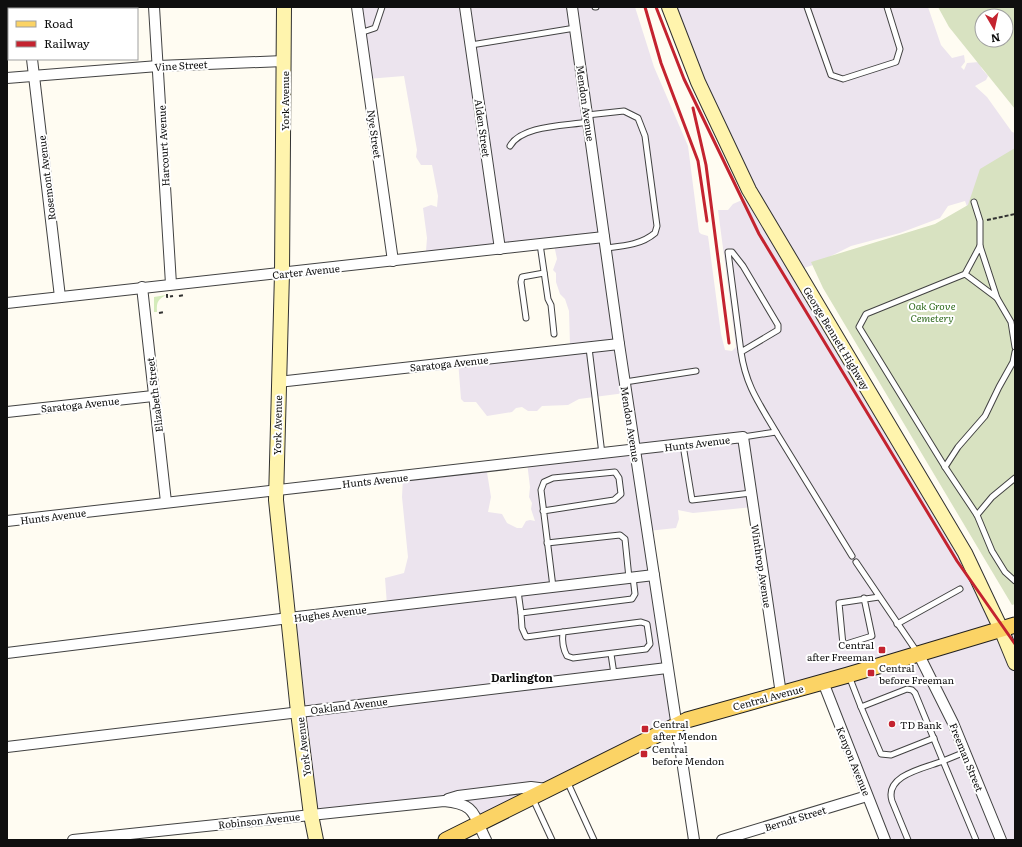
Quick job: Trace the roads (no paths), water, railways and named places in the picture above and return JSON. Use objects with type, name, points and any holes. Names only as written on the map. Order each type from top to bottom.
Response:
[{"type":"main road","name":"Central Avenue","points":[[446,840],[677,724],[705,714],[848,675],[1008,627]]},
{"type":"street","name":"Harcourt Avenue","points":[[154,7],[169,289]]},
{"type":"street","name":"York Avenue","points":[[284,7],[282,273],[276,491],[298,712],[310,815],[316,840]]},
{"type":"street","name":"Nye Street","points":[[357,7],[393,261]]},
{"type":"street","name":"Alden Street","points":[[465,7],[500,249]]},
{"type":"street","name":"Mendon Avenue","points":[[572,7],[624,382],[694,840]]},
{"type":"street","name":"George Bennett Highway","points":[[669,7],[698,82],[748,190],[929,489],[1008,627],[1015,663]]},
{"type":"street","name":"Rosemont Avenue","points":[[32,60],[60,298]]},
{"type":"street","name":"Vine Street","points":[[7,78],[158,66],[284,61]]},
{"type":"street","name":"Carter Avenue","points":[[7,303],[60,298],[142,287],[169,289],[282,273],[604,237]]},
{"type":"street","name":"Elizabeth Street","points":[[142,287],[166,502]]},
{"type":"street","name":"Saratoga Avenue","points":[[278,382],[619,344]]},
{"type":"street","name":"Saratoga Avenue","points":[[7,412],[153,396]]},
{"type":"street","name":"Hunts Avenue","points":[[7,521],[166,502],[602,455],[743,437]]},
{"type":"street","name":"Winthrop Avenue","points":[[743,437],[781,694]]},
{"type":"street","name":"Hughes Avenue","points":[[7,653],[654,575]]},
{"type":"street","name":"Freeman Street","points":[[918,654],[953,723],[1001,840]]},
{"type":"street","name":"Oakland Avenue","points":[[7,747],[667,668]]},
{"type":"street","name":"Kenyon Avenue","points":[[823,682],[885,840]]},
{"type":"street","name":"Robinson Avenue","points":[[73,840],[130,837],[444,800],[458,796],[531,787],[549,789]]},
{"type":"street","name":"Berndt Street","points":[[722,840],[867,796]]},
{"type":"street","name":"Robinson Avenue","points":[[444,800],[460,802],[467,806],[472,811],[486,840]]},
{"type":"lane","points":[[360,33],[376,28],[382,7]]},
{"type":"lane","points":[[807,7],[831,75],[843,79],[896,62],[900,49],[887,7]]},
{"type":"lane","points":[[471,45],[575,28]]},
{"type":"lane","points":[[510,146],[518,137],[527,132],[624,111],[638,118],[645,136],[657,226],[655,233],[649,238],[627,246],[606,248]]},
{"type":"lane","points":[[974,202],[980,221],[980,246],[997,298],[1013,323],[1015,347]]},
{"type":"lane","points":[[540,244],[548,299],[551,305],[554,334]]},
{"type":"lane","points":[[980,246],[965,274],[866,314],[859,327],[945,467],[977,515],[992,551],[1005,572],[1015,581]]},
{"type":"lane","points":[[741,352],[778,330],[778,325],[743,266],[732,252],[728,252],[741,352],[749,386],[852,556]]},
{"type":"lane","points":[[526,318],[521,282],[522,276],[544,273]]},
{"type":"lane","points":[[965,274],[997,298]]},
{"type":"lane","points":[[589,348],[602,455]]},
{"type":"lane","points":[[945,467],[958,447],[985,416],[999,387],[1014,364],[1015,352]]},
{"type":"lane","points":[[624,382],[696,372]]},
{"type":"lane","points":[[743,437],[776,432]]},
{"type":"lane","points":[[683,445],[692,500],[751,493]]},
{"type":"lane","points":[[543,511],[614,500],[621,494],[619,478],[616,472],[553,478],[544,482],[541,490],[543,511],[553,587]]},
{"type":"lane","points":[[977,515],[992,497],[1015,478]]},
{"type":"lane","points":[[520,613],[632,599],[635,594],[625,539],[620,535],[547,543]]},
{"type":"lane","points":[[856,562],[918,654]]},
{"type":"lane","points":[[897,624],[960,589]]},
{"type":"lane","points":[[518,591],[522,628],[526,637],[563,632],[641,622],[647,624],[650,644],[646,649],[573,658],[567,656],[562,638],[563,632]]},
{"type":"lane","points":[[864,598],[872,636],[843,645],[839,603],[864,598],[879,597]]},
{"type":"lane","points":[[611,654],[614,674]]},
{"type":"lane","points":[[848,675],[881,754],[891,755],[934,738]]},
{"type":"lane","points":[[861,707],[907,689],[912,690],[915,693],[976,840]]},
{"type":"lane","points":[[908,840],[890,796],[892,786],[900,778],[908,774],[965,752]]},
{"type":"lane","points":[[567,780],[594,840]]},
{"type":"lane","points":[[532,797],[552,840]]},
{"type":"railway","points":[[645,7],[661,63],[698,161],[707,221]]},
{"type":"railway","points":[[656,7],[684,79],[759,234],[957,561],[1015,644]]},
{"type":"railway","points":[[693,108],[706,165],[729,343]]},
{"type":"place","name":"Central after Freeman","points":[[882,650]]},
{"type":"place","name":"Central before Freeman","points":[[871,673]]},
{"type":"place","name":"TD Bank","points":[[892,724]]},
{"type":"place","name":"Central after Mendon","points":[[645,729]]},
{"type":"place","name":"Central before Mendon","points":[[644,754]]},
{"type":"district","name":"Darlington","points":[[522,677]]},
{"type":"park label","name":"Oak Grove Cemetery","points":[[932,310]]}]
